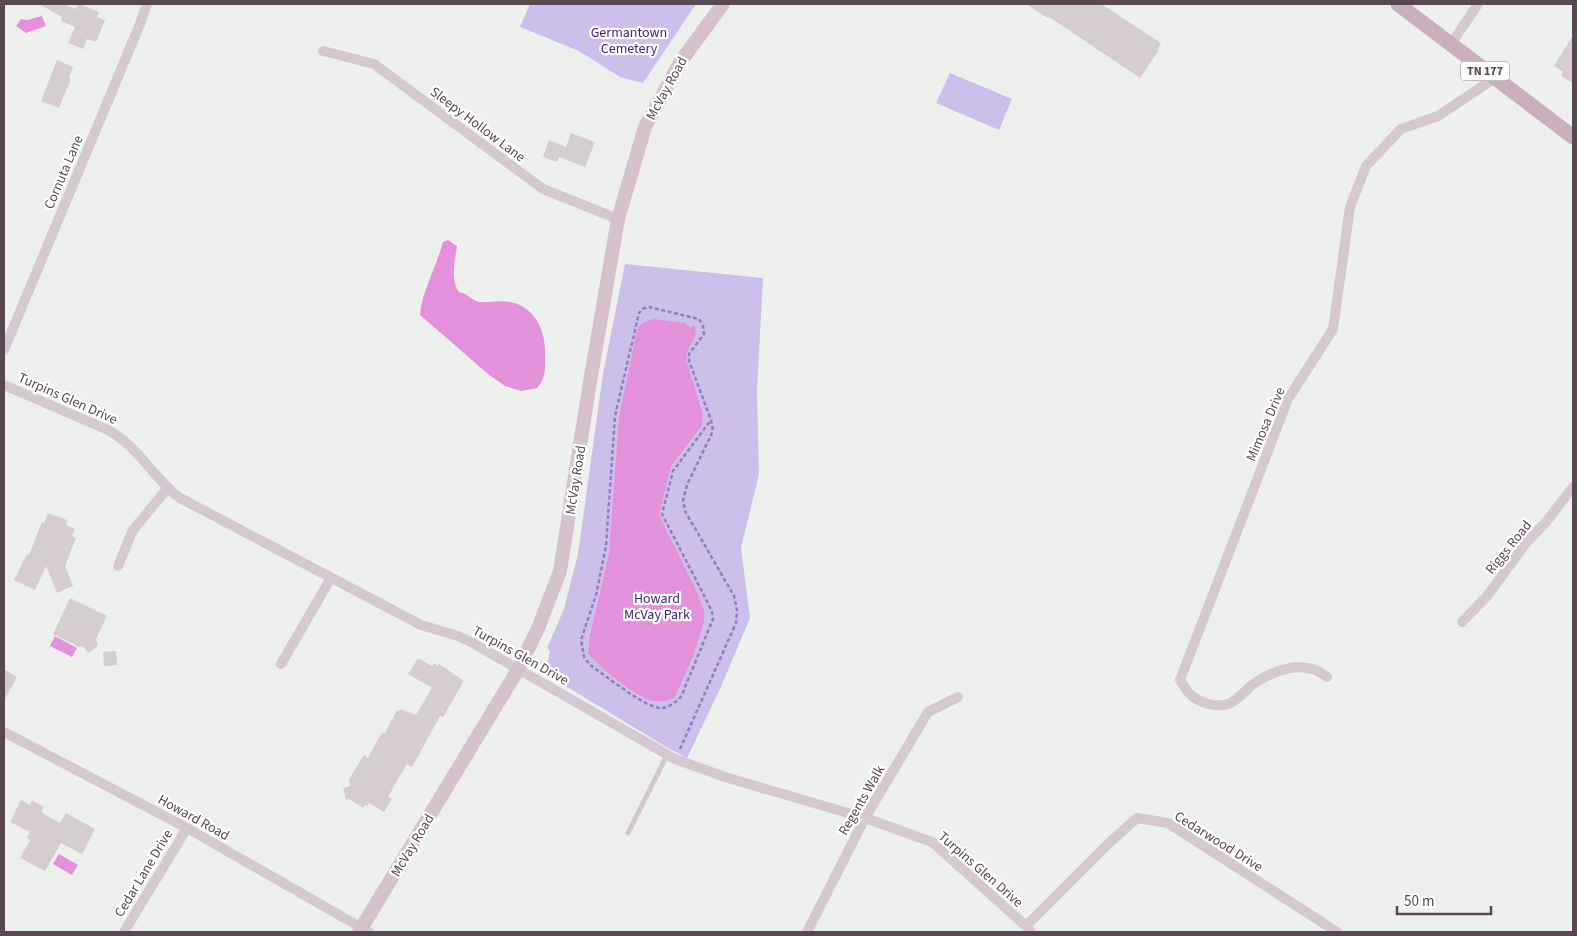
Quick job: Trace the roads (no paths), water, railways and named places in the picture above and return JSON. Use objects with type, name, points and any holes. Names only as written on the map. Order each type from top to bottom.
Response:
[{"type":"main road","name":"TN 177","points":[[1398,4],[1573,137]]},
{"type":"street","name":"Cornuta Lane","points":[[4,350],[140,24],[146,4]]},
{"type":"street","name":"McVay Road","points":[[363,931],[519,668],[539,626],[560,571],[618,218],[645,127],[681,61],[722,4]]},
{"type":"street","points":[[1451,44],[1478,4]]},
{"type":"street","name":"Sleepy Hollow Lane","points":[[323,51],[374,64],[543,189],[618,218]]},
{"type":"street","name":"Mimosa Drive","points":[[1327,677],[1318,671],[1301,667],[1284,668],[1260,680],[1229,704],[1217,705],[1202,701],[1191,695],[1180,680],[1288,399],[1333,329],[1350,207],[1366,166],[1401,129],[1438,116],[1495,78]]},
{"type":"street","name":"Turpins Glen Drive","points":[[4,385],[120,436],[166,489],[180,498],[421,624],[471,642],[671,757],[725,777],[865,818],[932,842],[1028,929]]},
{"type":"street","name":"Riggs Road","points":[[1462,622],[1483,601],[1526,543],[1546,522],[1573,487]]},
{"type":"street","points":[[118,566],[133,530],[166,489]]},
{"type":"street","points":[[281,664],[331,578]]},
{"type":"street","name":"Regents Walk","points":[[807,932],[865,818],[928,712],[958,697]]},
{"type":"street","name":"Howard Road","points":[[4,732],[187,828],[363,931]]},
{"type":"street","name":"Cedarwood Drive","points":[[1028,929],[1108,844],[1137,818],[1168,823],[1337,932]]},
{"type":"street","name":"Cedar Lane Drive","points":[[124,932],[187,828]]},
{"type":"lane","points":[[628,833],[671,757]]},
{"type":"park label","name":"Germantown Cemetery","points":[[629,40]]},
{"type":"park label","name":"Howard McVay Park","points":[[657,606]]}]
